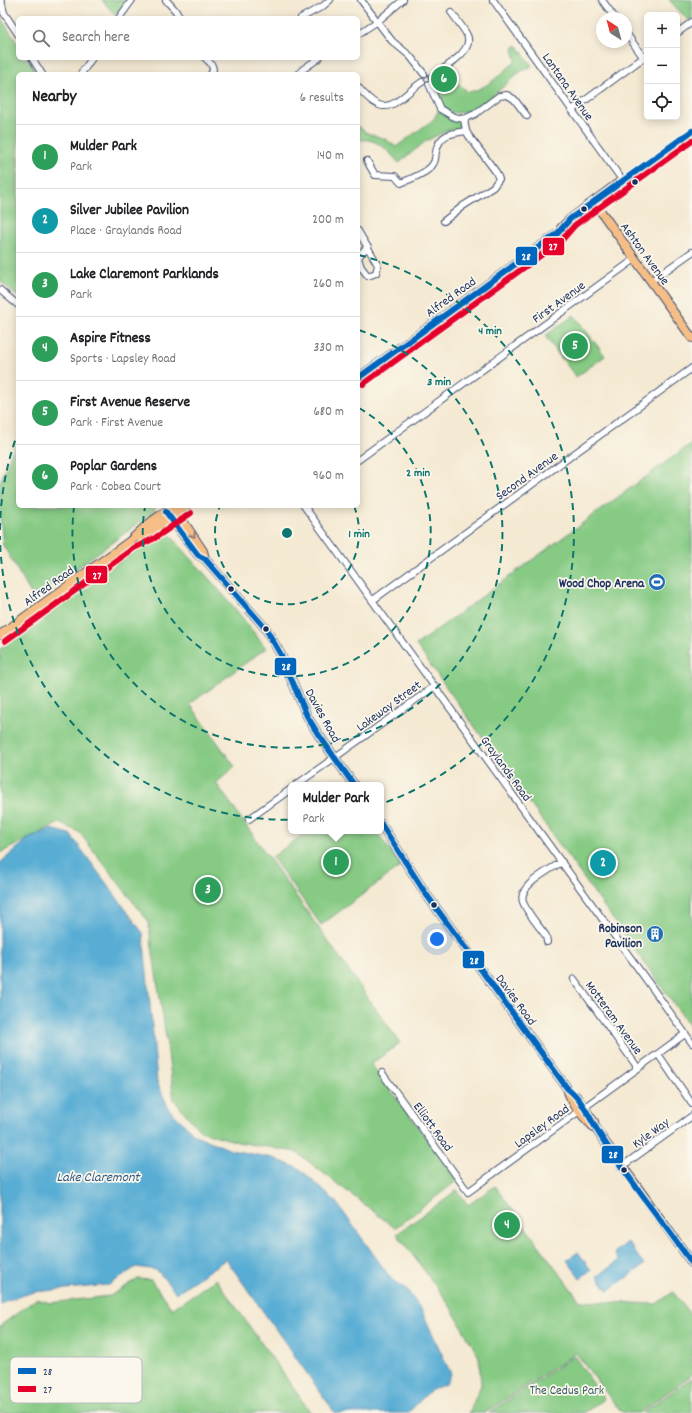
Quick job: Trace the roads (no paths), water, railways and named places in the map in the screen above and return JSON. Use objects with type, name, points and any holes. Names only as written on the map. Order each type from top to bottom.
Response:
[{"type":"main road","name":"Alfred Road","points":[[360,373],[557,234],[570,219],[596,204],[692,131]]},
{"type":"main road","name":"Alfred Road","points":[[624,183],[692,137]]},
{"type":"main road","name":"Ashton Avenue","points":[[596,204],[692,338]]},
{"type":"main road","name":"Alfred Road","points":[[0,635],[130,541],[147,525],[171,509]]},
{"type":"main road","name":"Davies Road","points":[[171,509],[203,551],[205,559],[266,629],[281,655],[307,716],[352,782]]},
{"type":"main road","name":"Davies Road","points":[[384,829],[426,894],[567,1088],[573,1092],[582,1109],[594,1122],[596,1129],[621,1167],[692,1264]]},
{"type":"street","points":[[1,0],[2,12],[16,31]]},
{"type":"street","points":[[120,16],[132,0]]},
{"type":"street","points":[[166,0],[179,16]]},
{"type":"street","points":[[305,16],[323,6],[330,0]]},
{"type":"street","points":[[361,0],[392,41],[410,56],[424,74],[429,74],[432,77]]},
{"type":"street","points":[[360,33],[378,21],[403,0]]},
{"type":"street","name":"Lantana Avenue","points":[[493,0],[624,183]]},
{"type":"street","points":[[602,0],[611,12]]},
{"type":"street","points":[[429,84],[432,81],[432,77],[462,54],[468,46],[468,36],[451,12]]},
{"type":"street","points":[[680,31],[692,22]]},
{"type":"street","points":[[632,41],[644,55]]},
{"type":"street","points":[[572,110],[644,57]]},
{"type":"street","points":[[33,60],[41,72]]},
{"type":"street","points":[[82,72],[91,60]]},
{"type":"street","points":[[208,60],[213,67],[212,72]]},
{"type":"street","points":[[301,72],[316,60]]},
{"type":"street","points":[[422,82],[421,79],[424,74]]},
{"type":"street","points":[[422,82],[429,84]]},
{"type":"street","points":[[360,89],[372,103],[381,107],[390,106],[422,82]]},
{"type":"street","points":[[429,84],[440,109],[454,117],[464,118],[475,114],[499,96],[507,95],[514,99],[527,116]]},
{"type":"street","points":[[444,221],[462,206],[493,187],[499,179],[496,172],[469,136],[466,130],[464,118]]},
{"type":"street","points":[[367,161],[375,175],[395,176],[401,183],[420,175],[433,166],[436,159],[438,145],[442,138],[449,133],[466,130]]},
{"type":"street","points":[[360,234],[368,247]]},
{"type":"street","points":[[651,281],[692,252]]},
{"type":"street","name":"First Avenue","points":[[360,459],[635,259]]},
{"type":"street","points":[[0,290],[16,303]]},
{"type":"street","name":"Second Avenue","points":[[372,600],[692,368]]},
{"type":"street","name":"Graylands Road","points":[[305,508],[692,1043]]},
{"type":"street","name":"Lakeway Street","points":[[300,782],[434,686]]},
{"type":"street","points":[[249,819],[288,791]]},
{"type":"street","points":[[547,942],[546,936],[523,904],[522,894],[525,888],[530,884],[562,862]]},
{"type":"street","name":"Motteram Avenue","points":[[574,979],[638,1068]]},
{"type":"street","name":"Lapsley Road","points":[[468,1192],[685,1034]]},
{"type":"street","points":[[658,1054],[692,1104]]},
{"type":"street","name":"Elliott Road","points":[[382,1074],[468,1192]]},
{"type":"street","name":"Kyle Way","points":[[621,1167],[692,1116]]},
{"type":"water","name":"Lake Claremont","points":[[51,829],[70,834],[143,933],[157,1082],[169,1109],[195,1135],[231,1150],[273,1158],[300,1169],[336,1202],[392,1280],[406,1289],[421,1309],[451,1374],[447,1383],[430,1391],[408,1413],[335,1413],[226,1259],[176,1293],[157,1270],[136,1267],[109,1285],[34,1292],[5,1301],[0,1305],[0,863],[28,839]]},
{"type":"water","points":[[628,1242],[644,1265],[608,1291],[597,1276],[619,1261],[614,1253]]},
{"type":"water","points":[[578,1252],[591,1270],[580,1278],[567,1260]]},
{"type":"place","name":"Poplar Gardens","points":[[444,79]]},
{"type":"place","name":"First Avenue Reserve","points":[[575,346]]},
{"type":"place","name":"Wood Chop Arena","points":[[657,582]]},
{"type":"place","name":"Mulder Park","points":[[336,862]]},
{"type":"place","name":"Silver Jubilee Pavilion","points":[[603,863]]},
{"type":"place","name":"Lake Claremont Parklands","points":[[208,890]]},
{"type":"place","name":"Robinson Pavilion","points":[[655,934]]},
{"type":"place","name":"Aspire Fitness","points":[[507,1225]]},
{"type":"park label","name":"The Cedus Park","points":[[567,1389]]}]
